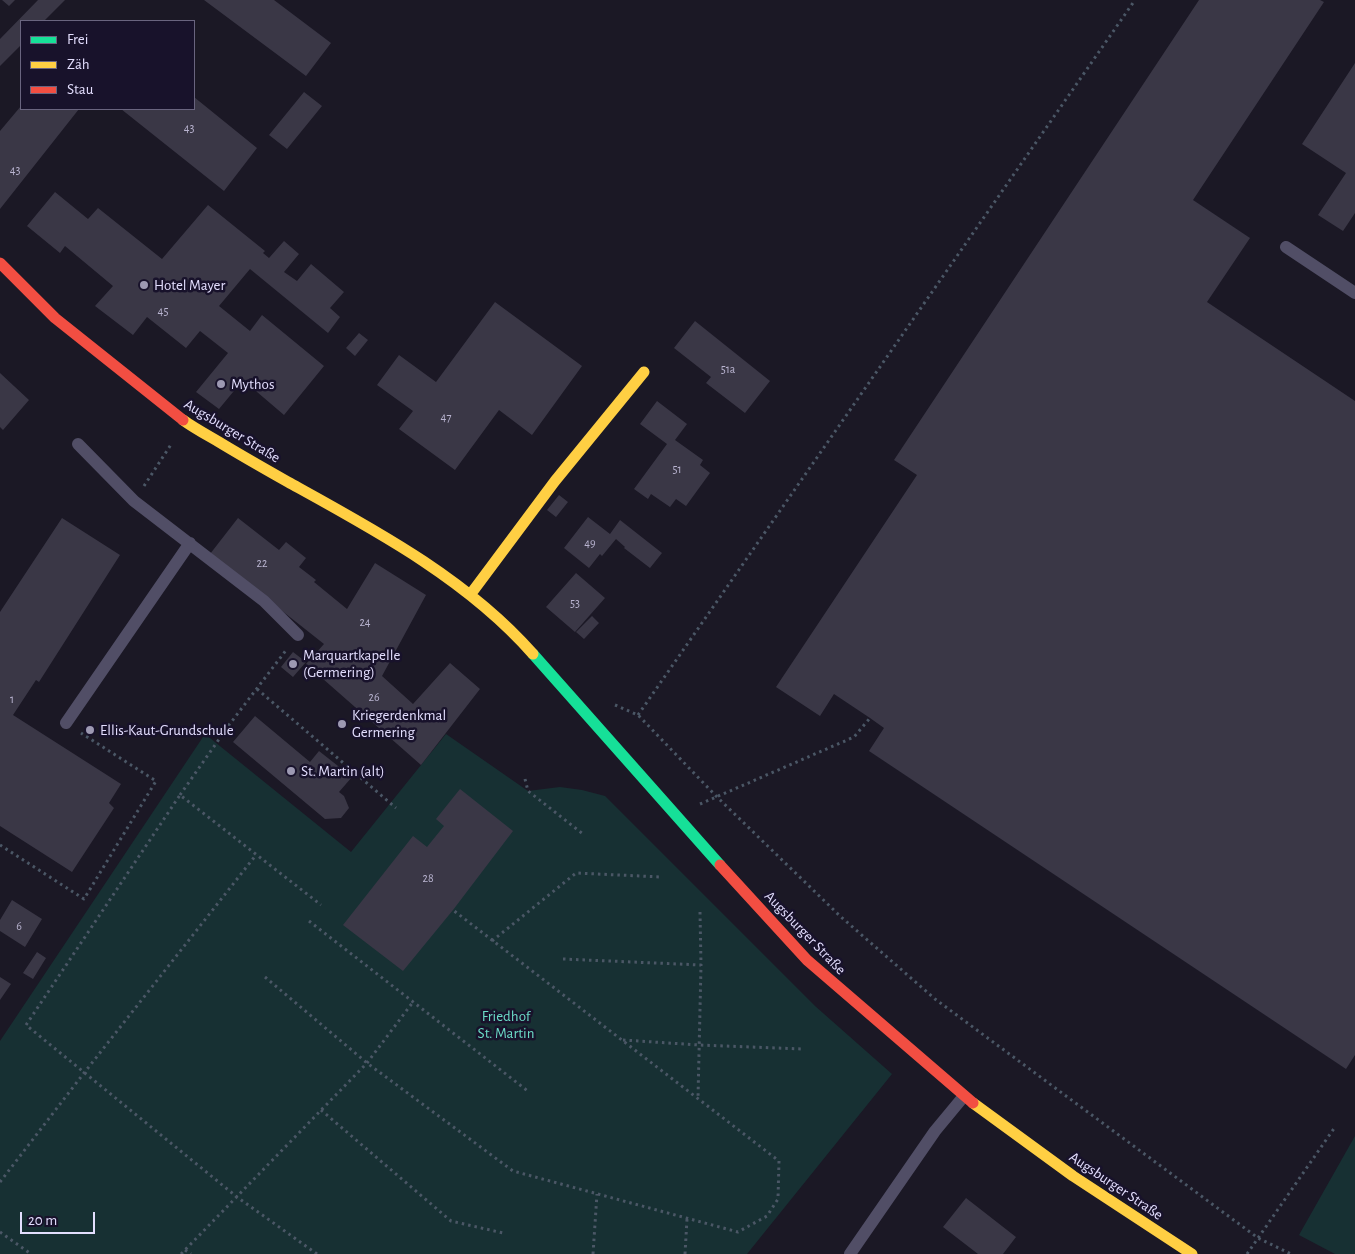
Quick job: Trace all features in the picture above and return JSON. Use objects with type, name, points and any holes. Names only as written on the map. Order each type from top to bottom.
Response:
[{"type":"street","name":"Augsburger Straße","points":[[0,263],[55,318],[186,422],[258,465],[369,526],[470,595],[520,639],[674,816],[807,960],[964,1096],[1073,1176],[1192,1254]]},
{"type":"street","points":[[470,595],[554,481],[644,372]]},
{"type":"lane","points":[[1286,247],[1355,293]]},
{"type":"lane","points":[[78,444],[134,501],[264,600],[298,635]]},
{"type":"lane","points":[[66,723],[190,543]]},
{"type":"lane","points":[[850,1254],[936,1131],[964,1096]]},
{"type":"path","points":[[638,716],[1135,0]]},
{"type":"path","points":[[134,501],[186,422]]},
{"type":"path","points":[[298,635],[229,725],[180,795],[26,1025],[237,1197],[317,1254]]},
{"type":"path","points":[[257,689],[396,808]]},
{"type":"path","points":[[612,704],[638,716],[716,796],[840,916],[935,999],[1258,1238],[1291,1254]]},
{"type":"path","points":[[674,816],[854,737],[870,718]]},
{"type":"path","points":[[0,845],[84,899],[156,781],[66,723]]},
{"type":"path","points":[[525,779],[528,792],[583,834]]},
{"type":"path","points":[[180,795],[321,905]]},
{"type":"path","points":[[0,1182],[256,855]]},
{"type":"path","points":[[492,941],[576,873],[660,878]]},
{"type":"path","points":[[265,977],[367,1063],[513,1171],[738,1232],[767,1216],[778,1198],[779,1161],[453,910]]},
{"type":"path","points":[[698,1098],[701,965],[700,912]]},
{"type":"path","points":[[309,920],[528,1092]]},
{"type":"path","points":[[564,960],[701,965]]},
{"type":"path","points":[[181,1254],[367,1063],[413,1002]]},
{"type":"path","points":[[623,1040],[803,1049]]},
{"type":"path","points":[[321,1110],[451,1222],[503,1234]]},
{"type":"path","points":[[1247,1254],[1335,1127]]},
{"type":"path","points":[[593,1254],[597,1194]]},
{"type":"path","points":[[685,1254],[687,1219]]},
{"type":"path","points":[[0,1232],[31,1254]]},
{"type":"path","points":[[185,1250],[191,1254]]},
{"type":"green space","name":"Friedhof St. Martin","points":[[205,734],[351,852],[446,734],[528,791],[560,787],[605,796],[815,1006],[892,1074],[747,1254],[0,1254],[0,1041]]},
{"type":"green space","points":[[1355,1136],[1355,1254],[1335,1254],[1299,1235]]},
{"type":"building","points":[[2,0],[15,0],[9,6]]},
{"type":"building","points":[[38,0],[65,0],[45,20],[20,20],[20,46],[0,66],[0,39]]},
{"type":"building","points":[[204,0],[274,0],[331,43],[306,76]]},
{"type":"building","points":[[1199,0],[1320,0],[1324,2],[1193,200],[1250,238],[1207,302],[1355,401],[1355,1055],[1346,1069],[869,751],[884,728],[870,718],[834,694],[820,716],[776,687],[917,475],[894,460]]},
{"type":"building","points":[[1355,63],[1355,213],[1343,231],[1318,215],[1346,173],[1302,144]]},
{"type":"building","points":[[304,92],[322,106],[287,149],[269,135]]},
{"type":"building","points":[[195,98],[257,148],[224,191],[122,110],[195,110]]},
{"type":"building","points":[[20,107],[20,110],[78,110],[0,209],[0,131]]},
{"type":"building","points":[[55,192],[88,219],[98,208],[162,259],[208,205],[265,251],[263,253],[269,258],[284,241],[299,254],[284,272],[297,281],[311,264],[344,292],[330,308],[340,317],[328,333],[250,269],[219,306],[250,331],[262,315],[324,366],[284,415],[243,380],[219,409],[196,392],[228,353],[200,331],[186,348],[147,317],[133,335],[95,306],[113,286],[65,246],[60,253],[27,226]]},
{"type":"building","points":[[495,302],[582,366],[532,435],[499,410],[455,470],[399,429],[413,411],[377,385],[399,355],[436,382]]},
{"type":"building","points":[[695,321],[770,381],[745,413],[706,383],[711,377],[674,348]]},
{"type":"building","points":[[359,333],[368,340],[355,356],[346,348]]},
{"type":"building","points":[[0,373],[29,400],[3,430],[0,427]]},
{"type":"building","points":[[657,401],[687,424],[675,440],[703,460],[700,465],[710,473],[686,506],[676,499],[670,507],[651,494],[648,499],[634,489],[667,444],[640,424]]},
{"type":"building","points":[[559,495],[568,502],[556,517],[547,510]]},
{"type":"building","points":[[588,517],[610,534],[620,520],[662,553],[650,568],[624,548],[616,539],[589,568],[564,548]]},
{"type":"building","points":[[62,518],[120,555],[39,682],[36,680],[13,715],[121,784],[109,803],[114,808],[72,872],[0,826],[0,612]]},
{"type":"building","points":[[238,518],[279,550],[286,542],[306,558],[299,567],[347,609],[375,563],[426,595],[382,676],[413,704],[450,663],[480,689],[421,765],[306,664],[324,644],[210,554]]},
{"type":"building","points":[[576,573],[605,598],[575,632],[546,607]]},
{"type":"building","points":[[592,616],[599,623],[584,639],[576,632]]},
{"type":"building","name":"Marquartkapelle (Germering)","points":[[293,652],[306,662],[293,677],[281,667]]},
{"type":"building","name":"St. Martin (alt)","points":[[255,716],[310,762],[319,751],[352,777],[339,792],[344,796],[349,808],[341,818],[325,819],[233,742]]},
{"type":"building","points":[[460,789],[513,831],[453,910],[403,971],[343,925],[413,836],[427,847],[444,826],[436,819]]},
{"type":"building","points":[[12,900],[42,919],[25,947],[0,931],[0,920]]},
{"type":"building","points":[[37,952],[46,958],[33,979],[23,973]]},
{"type":"building","points":[[0,977],[11,984],[0,1000]]},
{"type":"building","points":[[966,1198],[1016,1237],[1003,1254],[978,1254],[943,1227]]},
{"type":"traffic: fast","points":[[533,654],[720,865]]},
{"type":"traffic: slow","points":[[470,595],[555,481],[644,372]]},
{"type":"traffic: slow","points":[[183,420],[418,558],[479,602],[533,654]]},
{"type":"traffic: slow","points":[[973,1103],[1073,1176],[1192,1254]]},
{"type":"traffic: jam","points":[[0,263],[55,318],[183,420]]},
{"type":"traffic: jam","points":[[720,865],[807,960],[973,1103]]},
{"type":"place","name":"Hotel Mayer","points":[[144,285]]},
{"type":"place","name":"Mythos","points":[[221,384]]},
{"type":"place","name":"Marquartkapelle (Germering)","points":[[293,664]]},
{"type":"place","name":"Kriegerdenkmal Germering","points":[[342,724]]},
{"type":"place","name":"Ellis-Kaut-Grundschule","points":[[90,730]]},
{"type":"place","name":"St. Martin (alt)","points":[[291,771]]}]
